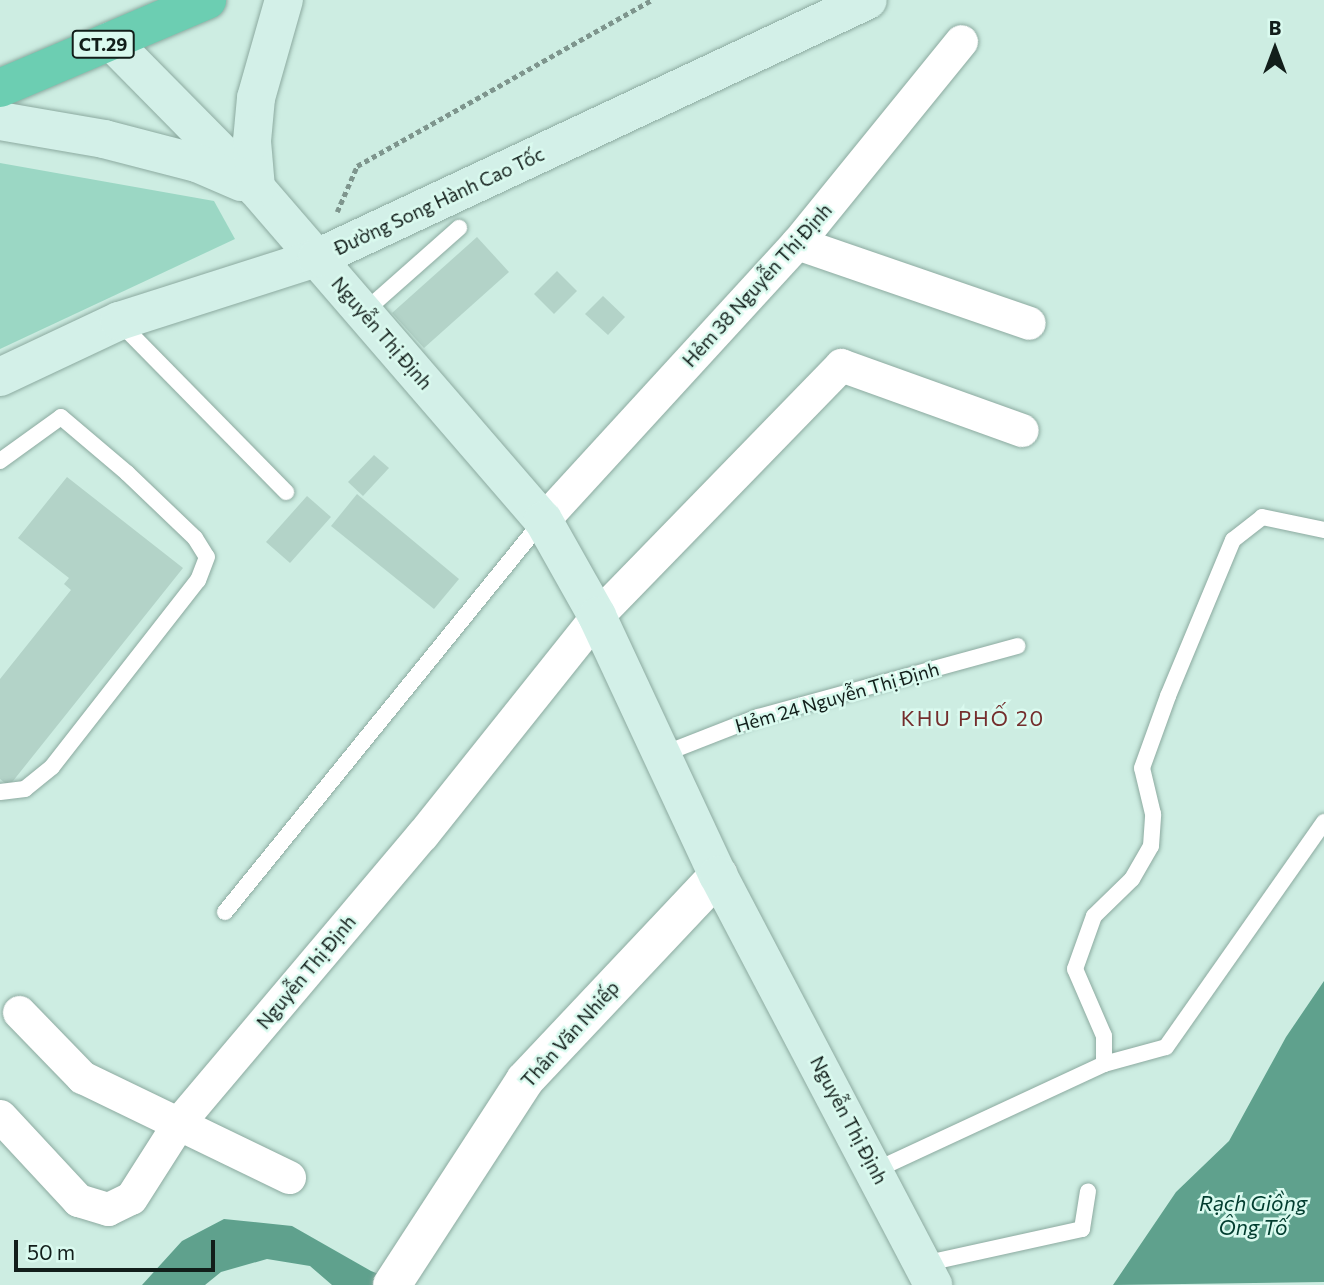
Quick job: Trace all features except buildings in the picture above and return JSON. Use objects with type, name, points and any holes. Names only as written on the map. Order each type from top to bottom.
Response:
[{"type":"highway","name":"CT.29","points":[[0,88],[206,0]]},
{"type":"main road","points":[[0,121],[104,139],[197,163],[256,188],[252,141],[256,98],[284,0]]},
{"type":"main road","name":"Đường Song Hành Cao Tốc","points":[[0,377],[119,321],[317,258],[867,0]]},
{"type":"main road","name":"Nguyễn Thị Định","points":[[111,41],[256,188],[543,520],[597,616],[660,756],[718,874],[876,1170],[928,1275]]},
{"type":"street","name":"Hẻm 38 Nguyễn Thị Định","points":[[543,520],[797,243],[961,41]]},
{"type":"street","points":[[797,243],[1030,323]]},
{"type":"street","points":[[597,616],[841,365],[1022,430]]},
{"type":"street","name":"Nguyễn Thị Định","points":[[0,1116],[78,1200],[108,1209],[131,1198],[180,1121],[422,835],[597,616]]},
{"type":"street","name":"Thân Văn Nhiếp","points":[[392,1285],[417,1241],[526,1080],[718,874]]},
{"type":"street","points":[[19,1012],[82,1077],[180,1121],[289,1177]]},
{"type":"lane","points":[[363,312],[459,228]]},
{"type":"lane","points":[[119,321],[286,492]]},
{"type":"lane","points":[[0,461],[61,418],[136,482],[195,538],[207,557],[198,580],[51,767],[25,789],[0,792]]},
{"type":"lane","points":[[1104,1064],[1104,1036],[1075,969],[1094,916],[1132,879],[1151,846],[1153,814],[1142,768],[1168,696],[1233,540],[1262,517],[1324,530]]},
{"type":"lane","points":[[225,912],[543,520]]},
{"type":"lane","name":"Hẻm 24 Nguyễn Thị Định","points":[[660,756],[758,717],[1017,646]]},
{"type":"lane","points":[[876,1170],[1104,1064],[1166,1047],[1324,822]]},
{"type":"lane","points":[[928,1275],[1082,1229],[1088,1191]]},
{"type":"path","points":[[317,258],[357,166],[652,0]]},
{"type":"shaded area","points":[[0,163],[214,201],[235,239],[0,349]]},
{"type":"water","name":"Rạch Giồng Ông Tố","points":[[1324,981],[1324,1282],[1113,1285],[1176,1192],[1229,1141],[1286,1037]]},
{"type":"water","points":[[224,1219],[292,1226],[371,1271],[406,1285],[332,1285],[310,1266],[267,1259],[221,1272],[205,1285],[142,1285],[182,1241]]},
{"type":"district","name":"KHU PHỐ 20","points":[[973,718]]}]
